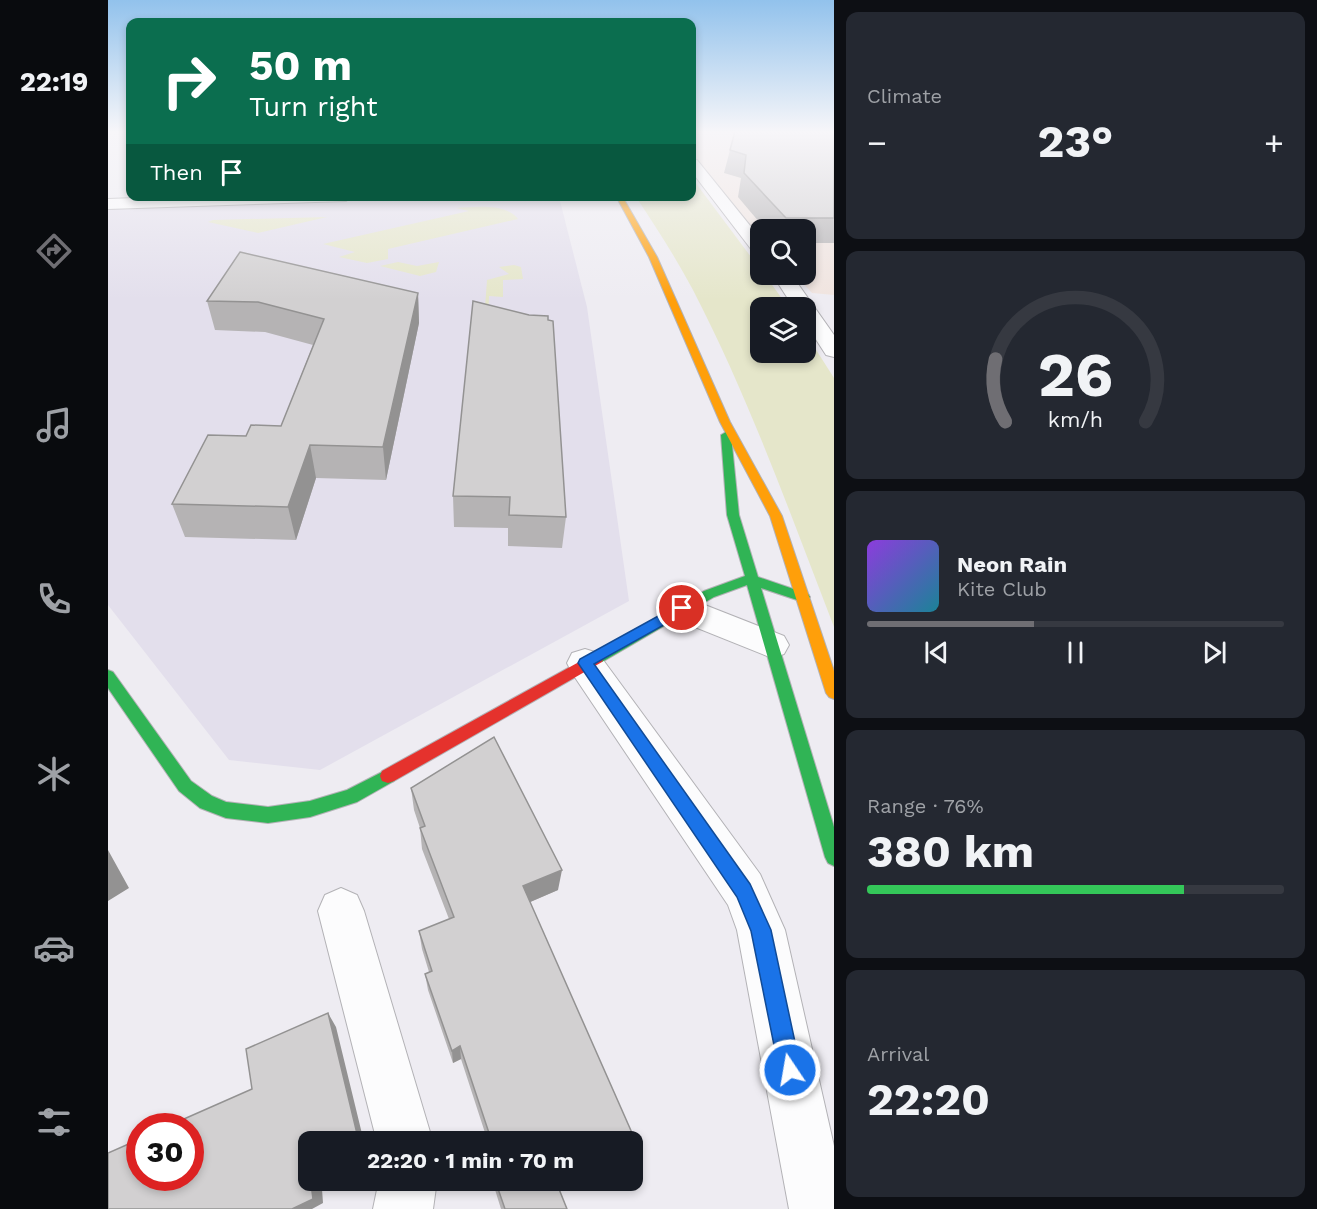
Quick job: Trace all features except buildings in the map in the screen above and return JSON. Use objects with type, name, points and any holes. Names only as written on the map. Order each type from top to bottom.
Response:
[{"type":"main road","points":[[622,201],[653,257],[725,422],[776,516],[834,693]]},
{"type":"main road","points":[[725,422],[733,514],[750,579],[772,645],[834,856]]},
{"type":"main road","points":[[112,688],[188,789],[218,806],[249,814],[285,816],[318,810],[351,797],[709,594],[750,579],[803,597]]},
{"type":"street","points":[[711,187],[750,236]]},
{"type":"street","points":[[108,204],[197,201]]},
{"type":"street","points":[[816,302],[823,302]]},
{"type":"street","points":[[816,323],[834,350]]},
{"type":"street","points":[[682,608],[772,645]]},
{"type":"street","points":[[585,663],[744,890],[761,930],[819,1209]]},
{"type":"street","points":[[341,911],[402,1131]]},
{"type":"street","points":[[403,1209],[406,1191]]},
{"type":"shaded area","points":[[712,187],[834,187],[834,295],[812,293],[804,285],[816,285],[816,219],[750,219],[750,227]]},
{"type":"shaded area","points":[[308,201],[560,201],[587,307],[629,601],[320,770],[229,760],[108,605],[108,208]]},
{"type":"green space","points":[[696,187],[699,187],[750,256],[750,285],[772,285],[781,297],[750,297],[750,363],[816,363],[816,350],[834,378],[834,627],[768,456],[732,372],[686,278],[639,201],[696,201]]},
{"type":"green space","points":[[456,208],[498,208],[506,210],[518,219],[388,249],[388,259],[367,263],[339,257],[355,252],[323,244],[469,211]]},
{"type":"green space","points":[[327,217],[258,233],[208,222],[213,220]]},
{"type":"green space","points":[[398,262],[417,266],[439,262],[436,272],[420,276],[380,266]]},
{"type":"green space","points":[[514,265],[521,267],[523,279],[503,280],[503,297],[489,296],[488,321],[484,321],[487,280],[509,274],[499,267]]},
{"type":"traffic: fast","points":[[726,435],[733,515],[834,857]]},
{"type":"traffic: fast","points":[[597,658],[709,594],[750,579],[803,597]]},
{"type":"traffic: fast","points":[[108,676],[185,786],[206,802],[226,810],[268,815],[310,809],[351,797],[388,776]]},
{"type":"traffic: slow","points":[[622,201],[653,257],[725,422],[776,516],[834,693]]},
{"type":"traffic: jam","points":[[388,776],[597,658]]},
{"type":"route","points":[[682,608],[585,663],[744,890],[761,930],[790,1070]]}]
